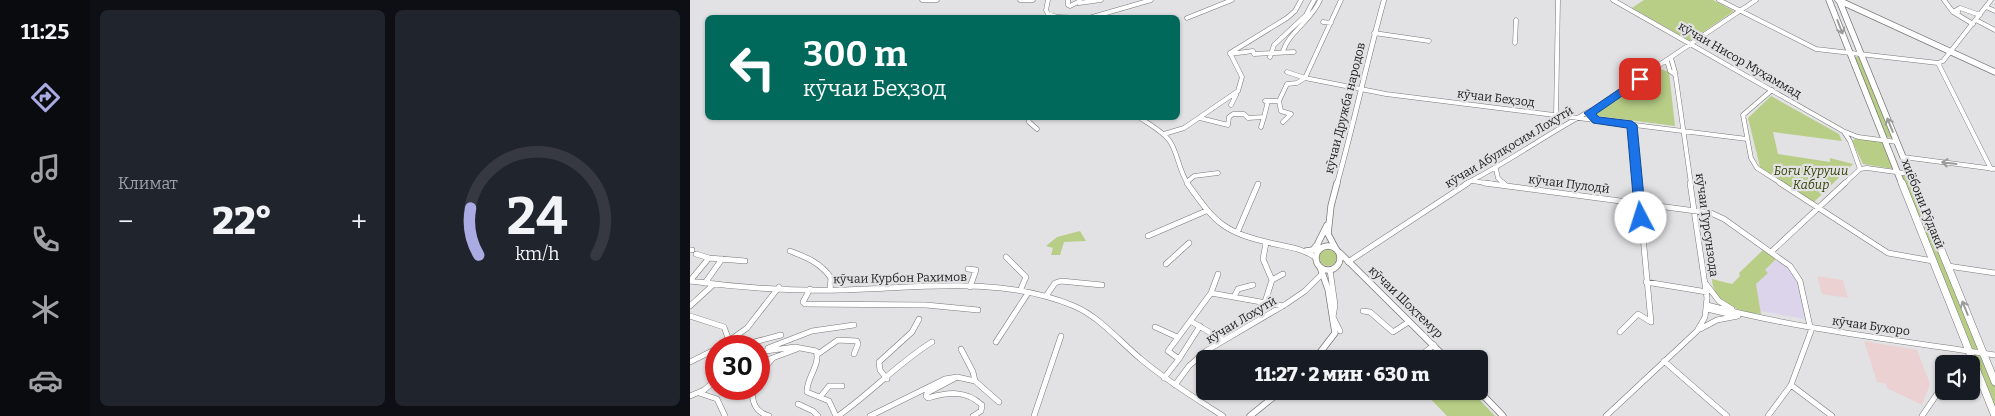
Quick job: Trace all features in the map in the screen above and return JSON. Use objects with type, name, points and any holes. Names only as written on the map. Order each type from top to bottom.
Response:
[{"type":"highway","name":"хиёбони Рӯдакӣ","points":[[1829,0],[1995,416]]},
{"type":"highway","points":[[1839,0],[1887,21]]},
{"type":"highway","points":[[1839,0],[1995,382]]},
{"type":"highway","points":[[1843,0],[1995,71]]},
{"type":"main road","name":"кӯчаи Дружба народов","points":[[1316,254],[1318,243],[1328,222],[1362,90],[1374,33],[1384,0]]},
{"type":"main road","points":[[1328,222],[1328,234],[1341,259],[1338,265]]},
{"type":"main road","points":[[1306,250],[1312,250],[1318,243]]},
{"type":"main road","points":[[1322,350],[1335,332],[1331,322],[1320,267],[1316,262],[1316,254],[1325,247],[1338,251]]},
{"type":"main road","name":"кӯчаи Шоҳтемур","points":[[1338,251],[1439,350]]},
{"type":"main road","points":[[1323,279],[1331,269],[1348,262]]},
{"type":"main road","points":[[1320,267],[1331,269]]},
{"type":"main road","points":[[1250,416],[1270,400]]},
{"type":"main road","points":[[1488,400],[1503,416]]},
{"type":"street","points":[[922,0],[937,0]]},
{"type":"street","points":[[1020,0],[1033,0]]},
{"type":"street","points":[[1048,0],[1046,10],[1051,15]]},
{"type":"street","points":[[1068,0],[1068,5],[1070,6],[1079,2],[1101,0]]},
{"type":"street","points":[[1099,15],[1151,0]]},
{"type":"street","points":[[1187,18],[1232,0]]},
{"type":"street","points":[[1230,54],[1245,42],[1287,18],[1295,11],[1301,0]]},
{"type":"street","points":[[1271,55],[1274,45],[1308,13],[1314,0]]},
{"type":"street","points":[[1283,51],[1285,44],[1309,20],[1320,0]]},
{"type":"street","points":[[1283,122],[1290,114],[1281,111],[1279,106],[1286,85],[1297,83],[1305,78],[1340,0]]},
{"type":"street","points":[[1558,0],[1556,116],[1563,125]]},
{"type":"street","name":"кӯчаи Нисор Муҳаммад","points":[[1613,0],[1843,131],[1858,137],[1897,142]]},
{"type":"street","points":[[1719,0],[1812,48],[1938,64]]},
{"type":"street","name":"кӯчаи Абулқосим Лоҳутӣ","points":[[1348,262],[1465,184],[1496,169],[1563,125],[1589,111],[1669,60],[1756,0]]},
{"type":"street","points":[[1944,0],[1953,12],[1995,29]]},
{"type":"street","points":[[1938,64],[1951,51],[1991,0]]},
{"type":"street","points":[[1986,7],[1995,11]]},
{"type":"street","points":[[1962,14],[1955,11],[1960,8],[1980,15]]},
{"type":"street","points":[[1515,42],[1516,20]]},
{"type":"street","points":[[1323,22],[1331,23]]},
{"type":"street","points":[[1374,33],[1429,41]]},
{"type":"street","points":[[1230,54],[1254,51],[1254,54],[1271,55],[1283,51],[1294,52]]},
{"type":"street","points":[[1230,54],[1242,77],[1231,105]]},
{"type":"street","name":"кӯчаи Турсунзода","points":[[1669,60],[1682,132],[1708,307]]},
{"type":"street","points":[[1938,64],[1993,169]]},
{"type":"street","points":[[1658,67],[1672,72]]},
{"type":"street","name":"кӯчаи Беҳзод","points":[[1287,72],[1305,78],[1362,90],[1748,139]]},
{"type":"street","points":[[1772,90],[1744,114],[1752,161],[1758,169],[1888,253],[1933,261]]},
{"type":"street","points":[[1164,134],[1184,128],[1241,91]]},
{"type":"street","points":[[1262,127],[1267,101],[1280,101]]},
{"type":"street","points":[[1589,111],[1596,120]]},
{"type":"street","points":[[1200,118],[1216,119],[1228,125],[1229,117],[1233,114],[1244,114],[1247,118],[1264,117]]},
{"type":"street","points":[[1028,120],[1037,129]]},
{"type":"street","points":[[1143,120],[1164,134],[1173,146],[1178,168],[1206,210],[1218,222],[1229,230],[1266,243],[1306,250],[1316,254]]},
{"type":"street","points":[[1620,332],[1638,314],[1651,322],[1632,125]]},
{"type":"street","points":[[1843,131],[1850,141],[1859,166]]},
{"type":"street","points":[[1850,141],[1852,138],[1858,137]]},
{"type":"street","points":[[1903,157],[1993,169]]},
{"type":"street","points":[[1771,252],[1819,209],[1859,166]]},
{"type":"street","points":[[1859,166],[1910,174]]},
{"type":"street","points":[[1496,169],[1498,178],[1505,185]]},
{"type":"street","points":[[1187,182],[1194,176],[1218,173]]},
{"type":"street","name":"кӯчаи Пулодӣ","points":[[1472,181],[1639,202],[1694,210],[1719,216],[1790,266],[1798,276],[1812,327]]},
{"type":"street","points":[[1237,233],[1258,184]]},
{"type":"street","points":[[1148,236],[1172,228],[1206,210]]},
{"type":"street","points":[[1166,264],[1188,243]]},
{"type":"street","points":[[1265,302],[1272,280],[1263,259],[1266,243]]},
{"type":"street","points":[[692,251],[709,258],[745,261]]},
{"type":"street","points":[[790,251],[810,258],[819,264],[831,278],[830,290]]},
{"type":"street","points":[[1006,257],[1026,277],[1020,291]]},
{"type":"street","points":[[690,281],[709,258]]},
{"type":"street","points":[[705,283],[722,259]]},
{"type":"street","points":[[1948,266],[1995,272]]},
{"type":"street","points":[[968,269],[976,270],[970,287]]},
{"type":"street","points":[[1331,269],[1335,305],[1333,317],[1340,331]]},
{"type":"street","points":[[1179,359],[1168,352],[1177,337],[1192,322],[1211,293],[1218,274]]},
{"type":"street","points":[[1272,280],[1283,274]]},
{"type":"street","name":"кӯчаи Лоҳутӣ","points":[[1175,385],[1184,371],[1223,340],[1283,306],[1323,279]]},
{"type":"street","name":"кӯчаи Курбон Рахимов","points":[[690,281],[830,290],[937,286],[970,287],[1020,291],[1046,296],[1075,307],[1102,325],[1131,352],[1164,378],[1223,416]]},
{"type":"street","points":[[1046,296],[1056,283],[1061,281],[1102,285]]},
{"type":"street","points":[[1646,282],[1706,292]]},
{"type":"street","points":[[1705,282],[1719,300],[1738,314]]},
{"type":"street","points":[[690,306],[714,284]]},
{"type":"street","points":[[1234,297],[1238,289],[1252,285]]},
{"type":"street","points":[[740,335],[753,322],[778,287]]},
{"type":"street","points":[[810,289],[804,302],[805,304],[926,305],[978,310]]},
{"type":"street","points":[[996,342],[1028,293]]},
{"type":"street","points":[[1211,293],[1283,306]]},
{"type":"street","points":[[1606,416],[1697,331],[1704,322],[1708,307]]},
{"type":"street","name":"кӯчаи Бухоро","points":[[1708,307],[1812,327],[1995,355]]},
{"type":"street","points":[[1363,311],[1370,312],[1393,332],[1406,323]]},
{"type":"street","points":[[1697,331],[1717,320],[1738,314]]},
{"type":"street","points":[[690,316],[724,327],[728,335]]},
{"type":"street","points":[[887,379],[880,370],[879,362],[912,332],[919,319]]},
{"type":"street","points":[[1192,322],[1223,340]]},
{"type":"street","points":[[770,348],[812,331],[854,326]]},
{"type":"street","points":[[1164,378],[1179,359],[1200,326]]},
{"type":"street","points":[[1768,416],[1791,385],[1812,327]]},
{"type":"street","points":[[1155,328],[1177,337]]},
{"type":"street","points":[[770,338],[781,335]]},
{"type":"street","points":[[1034,416],[1060,336]]},
{"type":"street","points":[[854,354],[858,344],[857,341],[838,340],[818,354],[806,389],[808,393],[826,398],[832,404],[837,416],[887,379],[916,352],[932,342]]},
{"type":"street","points":[[1428,350],[1434,345]]},
{"type":"street","points":[[770,350],[779,348],[814,349],[818,354]]},
{"type":"street","points":[[770,359],[801,348]]},
{"type":"street","points":[[961,349],[973,372],[975,381]]},
{"type":"street","points":[[690,362],[705,354]]},
{"type":"street","points":[[770,362],[774,357]]},
{"type":"street","points":[[1664,362],[1727,416]]},
{"type":"street","points":[[957,377],[927,393],[926,396],[928,398],[950,392],[967,394],[975,398],[982,405],[981,411],[973,416]]},
{"type":"street","points":[[870,416],[945,379],[957,377],[966,377],[975,381],[998,402]]},
{"type":"street","points":[[1791,385],[1832,416]]},
{"type":"street","points":[[821,396],[829,386],[842,386]]},
{"type":"street","points":[[690,396],[705,388]]},
{"type":"street","points":[[699,393],[713,395],[720,400],[725,416]]},
{"type":"street","points":[[1922,416],[1935,397]]},
{"type":"street","points":[[754,400],[759,413],[769,416]]},
{"type":"street","points":[[798,404],[813,410],[818,416]]},
{"type":"shaded area","points":[[1777,258],[1787,265],[1797,278],[1805,319],[1760,311],[1756,284],[1768,273],[1765,271]]},
{"type":"shaded area","points":[[1817,276],[1843,280],[1848,298],[1822,294]]},
{"type":"shaded area","points":[[1864,341],[1917,350],[1930,384],[1922,405],[1887,388],[1886,384],[1877,382]]},
{"type":"green space","points":[[1644,0],[1713,0],[1734,11],[1690,41],[1632,8]]},
{"type":"green space","points":[[1853,57],[1860,57],[1893,138],[1885,137]]},
{"type":"green space","points":[[1660,69],[1669,72],[1675,126],[1591,115],[1591,112]]},
{"type":"green space","name":"Боғи Куруши Кабир","points":[[1771,96],[1839,134],[1842,141],[1773,132],[1778,154],[1830,162],[1830,158],[1853,164],[1814,202],[1760,167],[1748,118]]},
{"type":"green space","points":[[1858,137],[1883,141],[1894,169],[1863,164],[1852,141]]},
{"type":"green space","points":[[1904,175],[1909,178],[1995,386],[1995,407],[1980,370],[1980,355],[1974,355],[1901,177]]},
{"type":"green space","points":[[1080,231],[1086,241],[1064,242],[1060,255],[1051,255],[1053,248],[1046,246],[1057,237]]},
{"type":"green space","points":[[1324,248],[1332,248],[1337,253],[1335,264],[1324,266],[1319,261],[1319,253]]},
{"type":"green space","points":[[1763,250],[1777,258],[1765,270],[1768,273],[1756,284],[1761,314],[1737,309],[1722,301],[1717,295],[1712,279],[1732,284],[1740,276],[1739,273]]},
{"type":"green space","points":[[1432,400],[1480,400],[1495,416],[1447,416]]},
{"type":"route","points":[[1640,79],[1589,111],[1589,113],[1596,120],[1632,125],[1641,218]]}]
